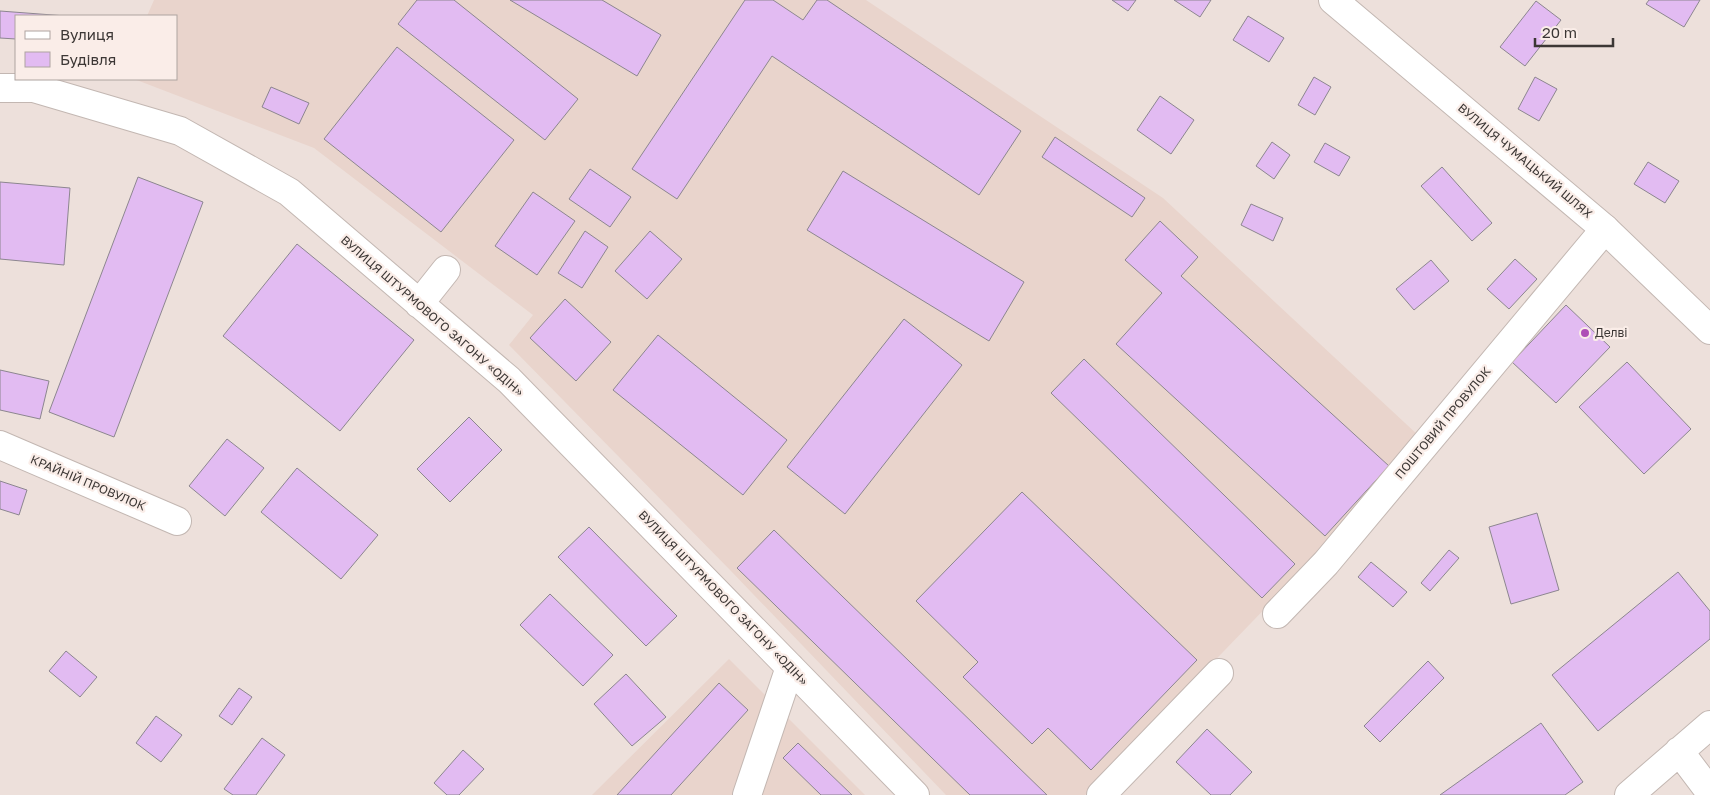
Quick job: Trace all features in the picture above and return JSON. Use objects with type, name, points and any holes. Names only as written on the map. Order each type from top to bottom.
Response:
[{"type":"street","name":"ВУЛИЦЯ ЧУМАЦЬКИЙ ШЛЯХ","points":[[1333,0],[1605,229],[1710,330]]},
{"type":"street","name":"ВУЛИЦЯ ШТУРМОВОГО ЗАГОНУ «ОДІН»","points":[[0,88],[34,88],[180,131],[289,192],[508,380],[916,795]]},
{"type":"street","name":"ПОШТОВИЙ ПРОВУЛОК","points":[[1277,614],[1326,563],[1605,229]]},
{"type":"street","points":[[419,304],[446,270]]},
{"type":"street","name":"КРАЙНІЙ ПРОВУЛОК","points":[[0,445],[176,521]]},
{"type":"street","points":[[747,795],[790,667]]},
{"type":"street","points":[[1101,795],[1220,673]]},
{"type":"street","points":[[1629,795],[1710,725]]},
{"type":"street","points":[[1680,751],[1710,792]]},
{"type":"shaded area","points":[[154,0],[866,0],[1163,198],[1419,436],[1303,569],[1085,795],[946,795],[731,571],[509,345],[533,315],[314,148],[137,80],[178,80],[178,15],[147,15]]},
{"type":"shaded area","points":[[729,659],[865,795],[592,795]]},
{"type":"building","points":[[417,0],[454,0],[578,99],[545,140],[398,24]]},
{"type":"building","points":[[510,0],[602,0],[661,35],[637,76]]},
{"type":"building","points":[[745,0],[773,0],[803,20],[817,0],[827,0],[1021,131],[979,195],[772,56],[677,199],[632,169]]},
{"type":"building","points":[[1112,0],[1136,0],[1128,11]]},
{"type":"building","points":[[1174,0],[1211,0],[1200,17]]},
{"type":"building","points":[[1649,0],[1700,0],[1684,27],[1646,4]]},
{"type":"building","points":[[1536,1],[1561,20],[1525,66],[1500,47]]},
{"type":"building","points":[[0,11],[53,15],[15,15],[15,39],[0,38]]},
{"type":"building","points":[[1248,16],[1284,38],[1269,62],[1233,40]]},
{"type":"building","points":[[397,47],[514,140],[441,232],[324,139]]},
{"type":"building","points":[[1314,77],[1331,87],[1315,115],[1298,105]]},
{"type":"building","points":[[1535,77],[1557,89],[1539,121],[1518,109]]},
{"type":"building","points":[[271,87],[309,103],[299,124],[262,107]]},
{"type":"building","points":[[1160,96],[1194,120],[1171,154],[1137,130]]},
{"type":"building","points":[[1055,137],[1145,198],[1132,217],[1042,157]]},
{"type":"building","points":[[1272,142],[1290,155],[1274,179],[1256,166]]},
{"type":"building","points":[[1325,143],[1350,157],[1339,176],[1314,162]]},
{"type":"building","points":[[1648,162],[1679,181],[1665,203],[1634,184]]},
{"type":"building","points":[[1442,167],[1492,223],[1472,241],[1421,186]]},
{"type":"building","points":[[590,169],[631,197],[610,227],[569,199]]},
{"type":"building","points":[[843,171],[1024,282],[989,341],[807,230]]},
{"type":"building","points":[[138,177],[203,202],[114,437],[49,412]]},
{"type":"building","points":[[0,182],[70,188],[64,265],[0,259]]},
{"type":"building","points":[[533,192],[575,221],[537,275],[495,246]]},
{"type":"building","points":[[1251,204],[1283,218],[1273,241],[1241,225]]},
{"type":"building","points":[[1160,221],[1198,257],[1181,276],[1389,466],[1325,536],[1116,344],[1162,293],[1125,260]]},
{"type":"building","points":[[585,231],[608,247],[582,288],[558,273]]},
{"type":"building","points":[[650,231],[682,259],[647,299],[615,271]]},
{"type":"building","points":[[297,244],[414,340],[340,431],[223,336]]},
{"type":"building","points":[[1515,259],[1537,279],[1509,309],[1487,289]]},
{"type":"building","points":[[1431,260],[1449,281],[1414,310],[1396,289]]},
{"type":"building","points":[[565,299],[611,342],[576,381],[530,338]]},
{"type":"building","points":[[1566,305],[1610,347],[1556,403],[1512,362]]},
{"type":"building","points":[[904,319],[962,365],[845,514],[787,467]]},
{"type":"building","points":[[658,335],[787,440],[743,495],[613,390]]},
{"type":"building","points":[[1084,359],[1295,564],[1262,598],[1051,393]]},
{"type":"building","points":[[1627,362],[1691,429],[1644,474],[1579,407]]},
{"type":"building","points":[[0,370],[49,381],[40,419],[0,410]]},
{"type":"building","points":[[469,417],[502,450],[450,502],[417,469]]},
{"type":"building","points":[[227,439],[264,468],[225,516],[189,486]]},
{"type":"building","points":[[297,468],[378,535],[341,579],[261,512]]},
{"type":"building","points":[[0,481],[27,490],[19,515],[0,509]]},
{"type":"building","points":[[1022,492],[1197,660],[1091,770],[1048,728],[1032,744],[963,677],[978,662],[916,601]]},
{"type":"building","points":[[1537,513],[1559,590],[1511,604],[1489,527]]},
{"type":"building","points":[[589,527],[677,616],[646,646],[558,557]]},
{"type":"building","points":[[774,530],[1047,795],[970,795],[737,568]]},
{"type":"building","points":[[1449,550],[1459,558],[1430,591],[1421,583]]},
{"type":"building","points":[[1371,562],[1407,592],[1393,607],[1358,577]]},
{"type":"building","points":[[1678,572],[1710,611],[1710,639],[1598,731],[1552,675]]},
{"type":"building","points":[[550,594],[613,655],[583,686],[520,625]]},
{"type":"building","points":[[66,651],[97,677],[80,697],[49,671]]},
{"type":"building","points":[[1428,661],[1444,678],[1380,742],[1364,726]]},
{"type":"building","points":[[626,674],[666,717],[632,746],[594,704]]},
{"type":"building","points":[[719,683],[748,710],[671,795],[617,795]]},
{"type":"building","points":[[239,688],[252,697],[232,725],[219,716]]},
{"type":"building","points":[[156,716],[182,735],[161,762],[136,743]]},
{"type":"building","points":[[1541,723],[1583,782],[1565,795],[1440,795]]},
{"type":"building","points":[[1207,729],[1252,772],[1230,795],[1211,795],[1176,762]]},
{"type":"building","points":[[262,738],[285,755],[256,795],[233,795],[224,789]]},
{"type":"building","points":[[798,743],[852,795],[821,795],[783,758]]},
{"type":"building","points":[[463,750],[484,769],[459,795],[447,795],[434,783]]},
{"type":"place","name":"Делві","points":[[1585,333]]}]
